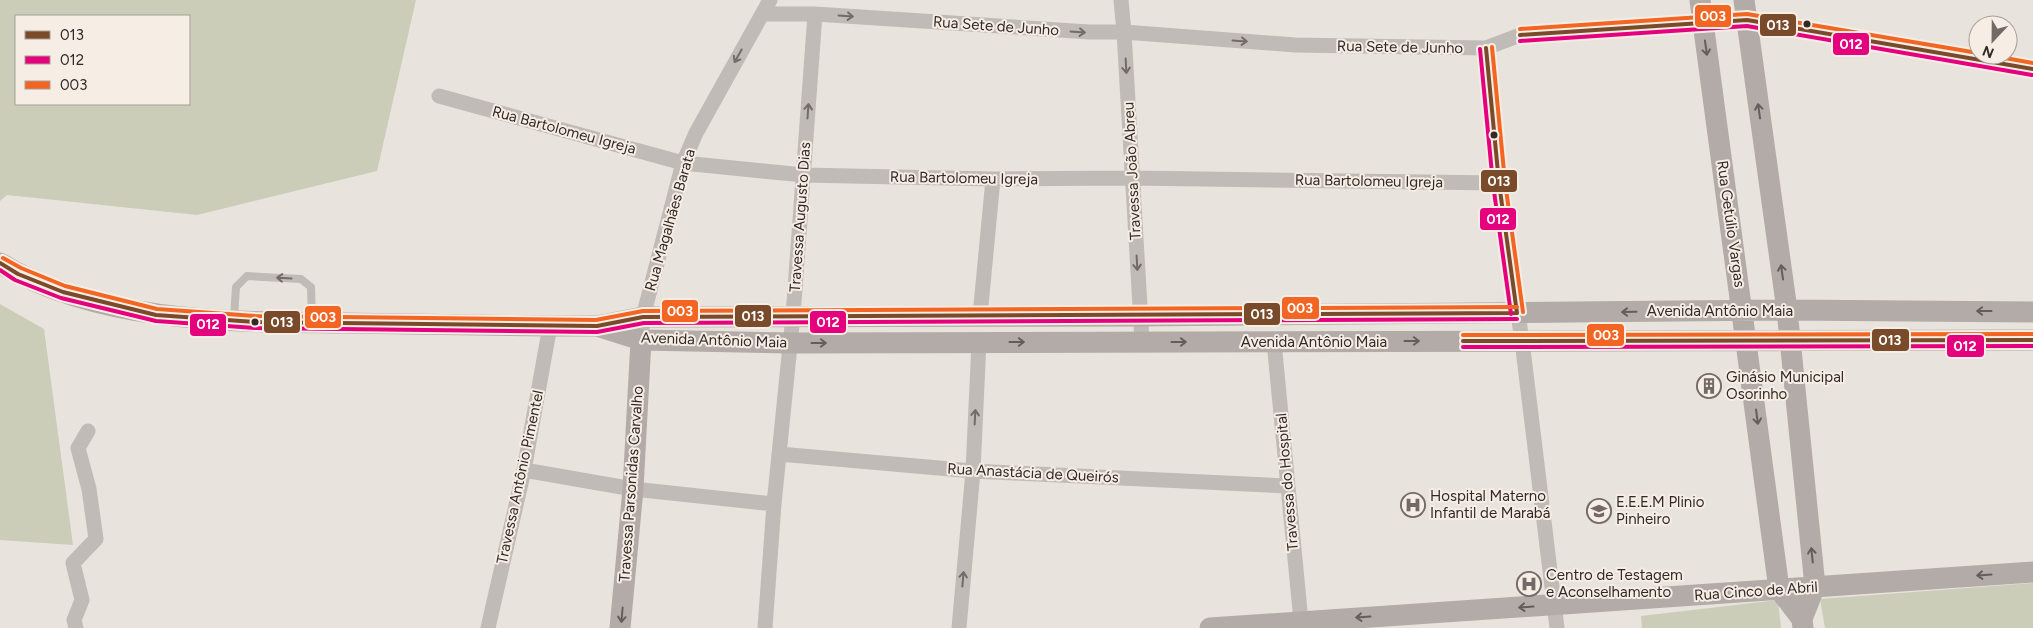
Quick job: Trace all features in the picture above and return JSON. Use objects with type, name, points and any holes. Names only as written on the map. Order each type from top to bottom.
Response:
[{"type":"main road","name":"Rua Getúlio Vargas","points":[[1700,0],[1779,589]]},
{"type":"main road","points":[[1746,10],[1787,310],[1816,586],[1802,623]]},
{"type":"main road","name":"Avenida Antônio Maia","points":[[0,263],[18,274],[63,292],[156,315],[234,321],[312,323],[598,326],[643,317],[1140,316],[1743,310],[2033,312]]},
{"type":"main road","name":"Avenida Antônio Maia","points":[[598,326],[641,340],[791,343],[2033,340]]},
{"type":"main road","name":"Travessa Parsonidas Carvalho","points":[[620,628],[632,489],[641,340]]},
{"type":"main road","name":"Rua Cinco de Abril","points":[[1210,628],[2033,572]]},
{"type":"main road","points":[[1779,589],[1802,623]]},
{"type":"street","name":"Rua Magalhães Barata","points":[[641,340],[643,317],[683,163],[696,132],[770,0]]},
{"type":"street","name":"Travessa João Abreu","points":[[1120,0],[1124,32],[1142,342]]},
{"type":"street","name":"Rua Sete de Junho","points":[[762,14],[815,14],[1089,32],[1124,32],[1295,45],[1486,48],[1520,35],[1703,22],[1746,10],[2033,69]]},
{"type":"street","name":"Travessa Augusto Dias","points":[[765,628],[774,504],[791,343],[815,14]]},
{"type":"street","points":[[1486,48],[1498,183],[1522,340],[1557,628]]},
{"type":"street","name":"Rua Bartolomeu Igreja","points":[[439,96],[683,163],[803,174],[993,179],[1132,178],[1498,183]]},
{"type":"street","points":[[980,316],[993,179]]},
{"type":"street","name":"Travessa Antônio Pimentel","points":[[488,628],[524,470],[550,326]]},
{"type":"street","points":[[959,628],[973,471],[979,342]]},
{"type":"street","name":"Travessa do Hospital","points":[[1274,342],[1300,621]]},
{"type":"street","points":[[76,628],[74,620],[82,600],[73,563],[96,539],[89,489],[78,448],[88,432]]},
{"type":"street","name":"Rua Anastácia de Queirós","points":[[779,454],[973,471],[1288,486]]},
{"type":"street","points":[[524,470],[632,489],[774,504]]},
{"type":"lane","points":[[234,321],[236,286],[246,276],[301,278],[311,288],[312,323]]},
{"type":"green space","points":[[0,0],[416,0],[377,171],[197,215],[7,195],[0,201]]},
{"type":"green space","points":[[0,304],[44,329],[73,545],[0,540]]},
{"type":"green space","points":[[2033,583],[2033,628],[1825,628],[1820,599]]},
{"type":"green space","points":[[1778,600],[1781,628],[1642,628],[1641,616]]},
{"type":"transit line","name":"003","points":[[1520,29],[1747,14],[1968,51]]},
{"type":"transit line","name":"013","points":[[1520,35],[1747,20],[2033,69]]},
{"type":"transit line","name":"012","points":[[1520,41],[1747,26],[2032,75]]},
{"type":"transit line","name":"003","points":[[1492,47],[1505,182],[1523,312]]},
{"type":"transit line","name":"013","points":[[1486,48],[1499,183],[1517,313]]},
{"type":"transit line","name":"012","points":[[1480,49],[1493,184],[1511,314]]},
{"type":"transit line","name":"003","points":[[2018,60],[2033,63]]},
{"type":"transit line","name":"003","points":[[3,258],[21,268],[65,286],[157,309],[255,316],[596,320],[643,311],[1517,307]]},
{"type":"transit line","name":"013","points":[[0,263],[18,274],[63,292],[156,315],[255,322],[597,326],[643,317],[1517,313]]},
{"type":"transit line","name":"012","points":[[0,270],[15,280],[61,298],[156,321],[255,328],[597,332],[644,323],[1517,319]]},
{"type":"transit line","name":"003","points":[[1463,335],[2033,334]]},
{"type":"transit line","name":"013","points":[[1463,341],[2033,340]]},
{"type":"transit line","name":"012","points":[[1463,347],[2033,346]]},
{"type":"place","name":"Ginásio Municipal Osorinho","points":[[1709,386]]},
{"type":"place","name":"Hospital Materno Infantil de Marabá","points":[[1413,505]]},
{"type":"place","name":"E.E.E.M Plinio Pinheiro","points":[[1599,511]]},
{"type":"place","name":"Centro de Testagem e Aconselhamento","points":[[1529,584]]}]
